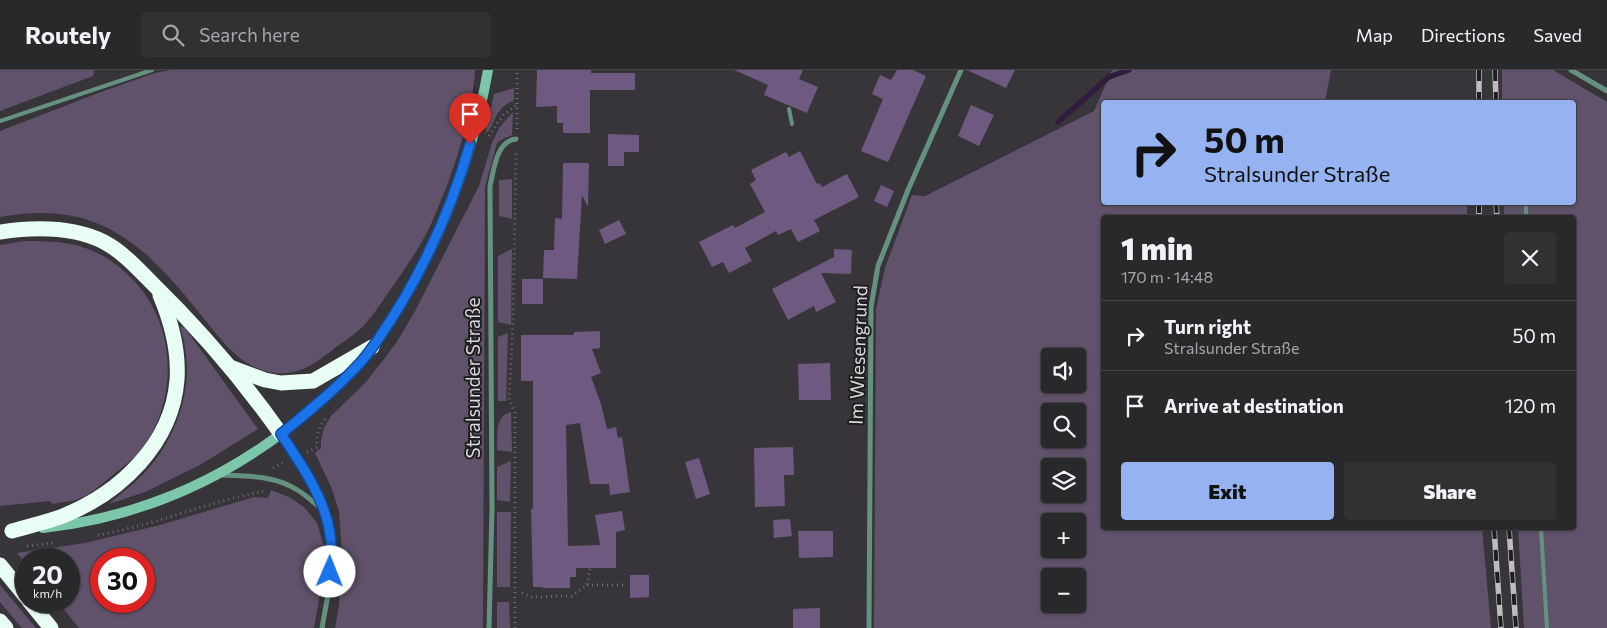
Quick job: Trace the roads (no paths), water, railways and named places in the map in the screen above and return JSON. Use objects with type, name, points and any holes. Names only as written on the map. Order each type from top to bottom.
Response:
[{"type":"highway","points":[[0,232],[23,228],[56,229],[82,233],[104,242],[122,254],[189,320],[256,398],[281,434]]},
{"type":"highway","points":[[6,531],[67,520],[137,468],[154,447],[166,425],[174,400],[177,379],[177,358],[168,314],[158,289]]},
{"type":"highway","points":[[228,366],[266,380],[281,383],[313,381],[372,347]]},
{"type":"highway","points":[[0,565],[15,583]]},
{"type":"highway","points":[[39,613],[51,628]]},
{"type":"highway","points":[[0,620],[6,628]]},
{"type":"street","points":[[67,520],[109,518],[186,492],[218,475],[249,457],[281,434],[312,409],[359,363],[372,347],[414,282],[437,236],[462,171],[481,109],[488,70]]},
{"type":"street","name":"Im Wiesengrund","points":[[869,628],[871,307],[878,266],[908,190],[961,70]]},
{"type":"street","points":[[1571,70],[1607,92]]},
{"type":"street","name":"Stralsunder Straße","points":[[489,628],[492,508],[490,186],[500,150],[510,140],[516,140]]},
{"type":"street","points":[[281,434],[309,479],[324,511],[330,534],[329,586],[322,628]]},
{"type":"street","points":[[218,475],[260,477],[285,484],[298,490],[324,511]]},
{"type":"lane","points":[[0,121],[152,70]]},
{"type":"lane","points":[[789,109],[792,124]]},
{"type":"lane","points":[[1541,530],[1547,628]]},
{"type":"waterway","points":[[1058,122],[1109,77],[1129,70]]},
{"type":"railway","points":[[1479,70],[1479,100]]},
{"type":"railway","points":[[1495,70],[1496,100]]},
{"type":"railway","points":[[1479,205],[1479,215]]},
{"type":"railway","points":[[1496,205],[1497,215]]},
{"type":"railway","points":[[1494,530],[1501,628]]},
{"type":"railway","points":[[1509,530],[1516,628]]}]
